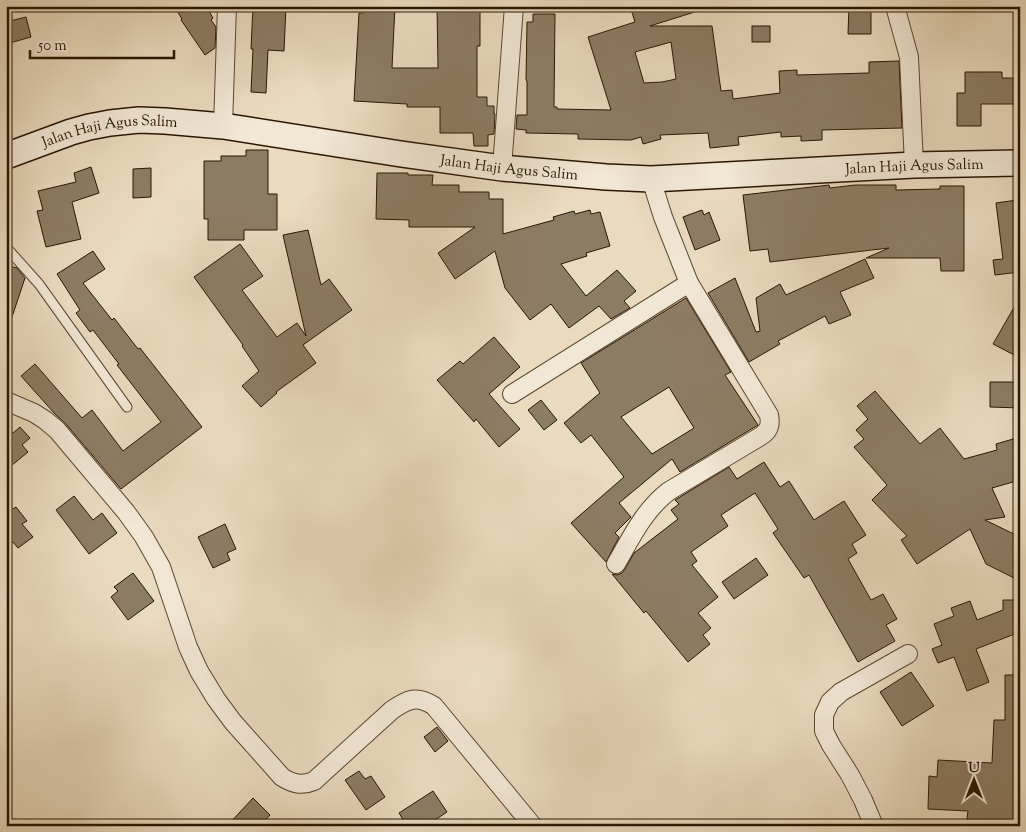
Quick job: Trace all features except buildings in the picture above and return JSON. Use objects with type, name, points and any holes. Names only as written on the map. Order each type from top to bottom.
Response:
[{"type":"main road","name":"Jalan Haji Agus Salim","points":[[6,156],[71,132],[110,123],[148,121],[224,126],[502,168],[606,177],[651,179],[914,165],[1020,163]]},
{"type":"street","points":[[224,126],[227,6]]},
{"type":"street","points":[[502,168],[514,6]]},
{"type":"street","points":[[895,6],[909,57],[914,165]]},
{"type":"street","points":[[616,564],[647,511],[660,498],[761,436],[768,430],[770,421],[769,415],[689,283],[663,217],[651,179]]},
{"type":"street","points":[[512,394],[689,283]]},
{"type":"street","points":[[6,401],[34,413],[57,430],[126,512],[144,537],[160,567],[185,640],[199,671],[233,722],[282,777],[296,784],[307,784],[314,781],[392,710],[413,699],[420,699],[434,706],[533,826]]},
{"type":"street","points":[[874,826],[850,775],[824,731],[824,715],[830,702],[842,692],[908,654]]},
{"type":"lane","points":[[6,247],[39,284],[127,407]]}]
